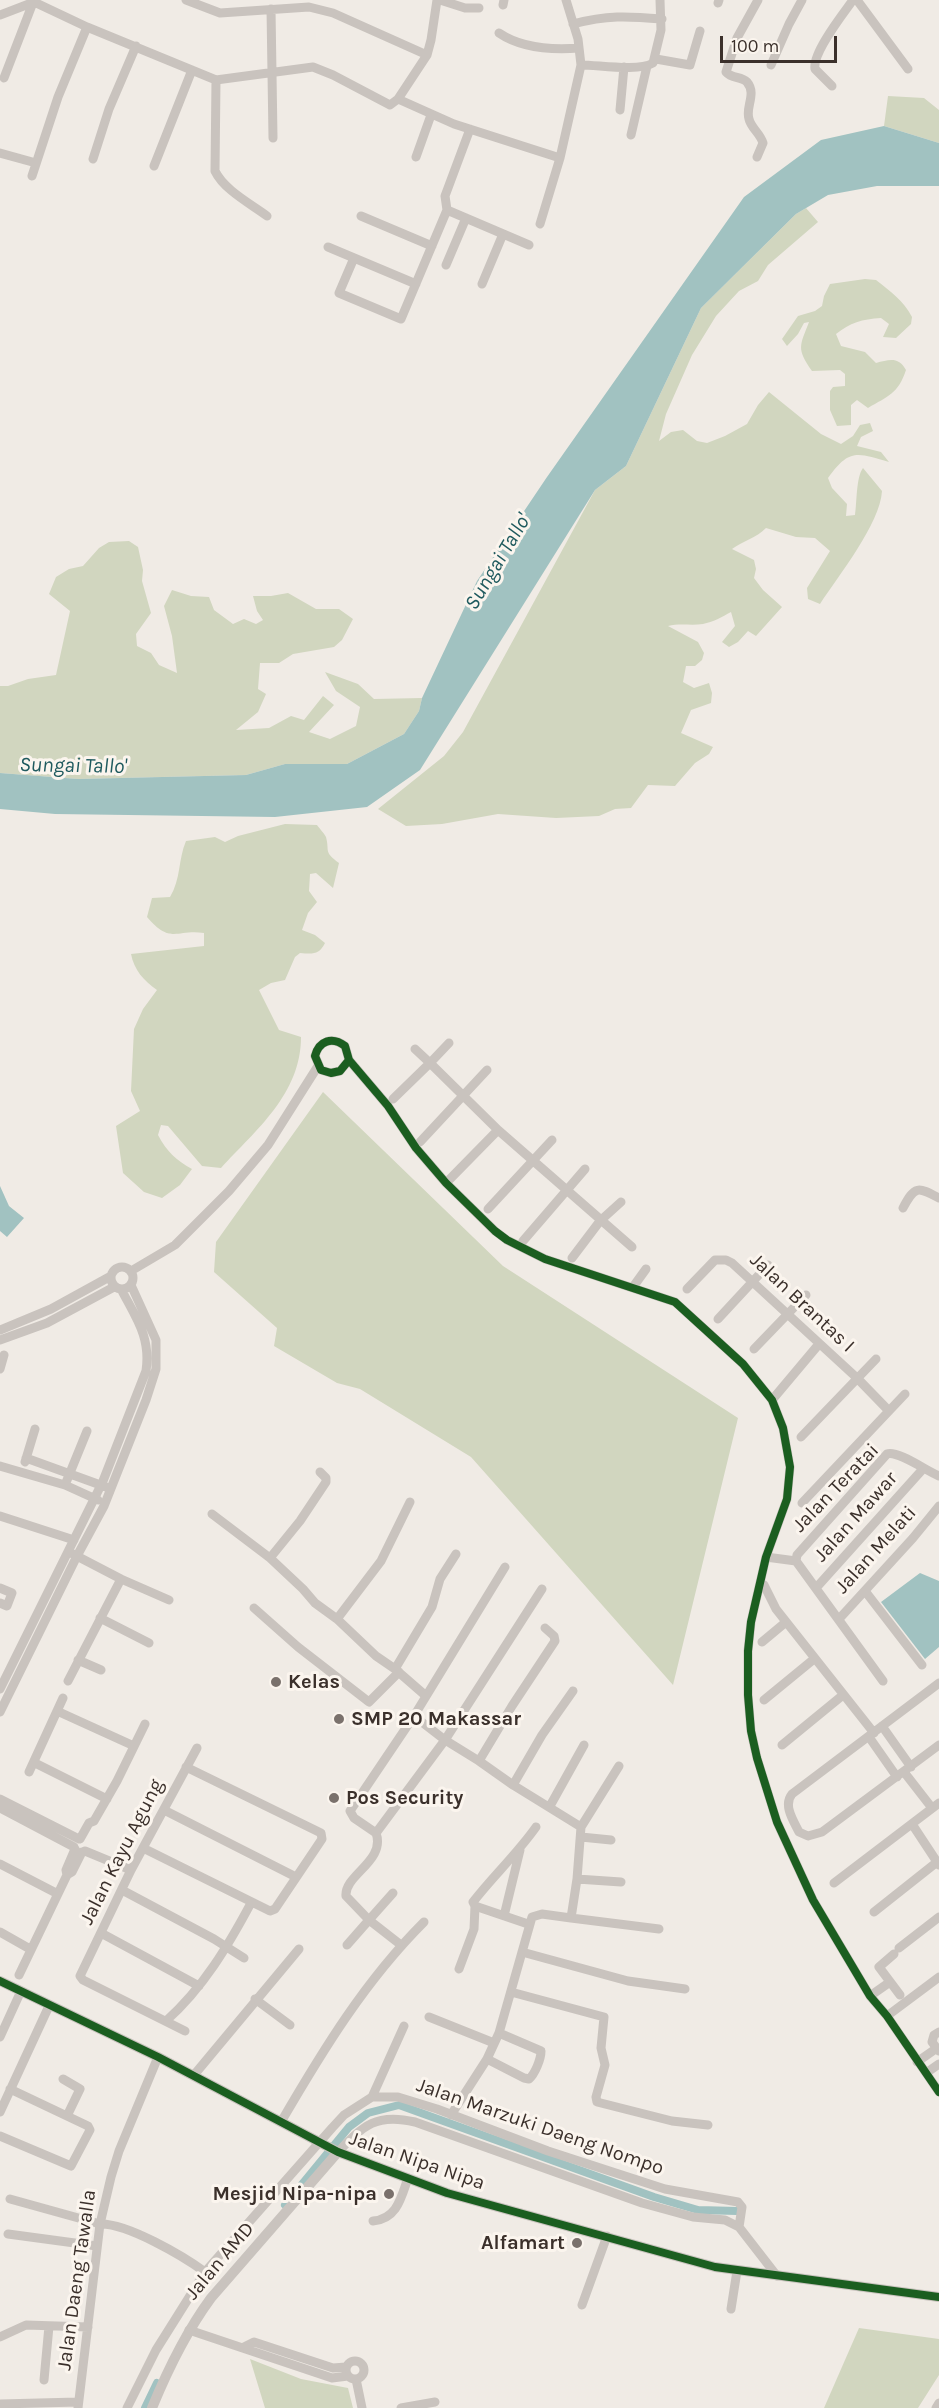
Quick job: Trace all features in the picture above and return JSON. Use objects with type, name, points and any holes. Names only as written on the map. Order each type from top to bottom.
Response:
[{"type":"street","points":[[186,0],[220,13],[309,7],[333,13],[427,55]]},
{"type":"street","points":[[0,15],[34,1],[87,27],[216,80],[313,67],[333,75],[388,105],[396,101],[427,55],[438,0],[465,8],[479,8]]},
{"type":"street","points":[[540,224],[560,158],[581,64],[566,0]]},
{"type":"street","points":[[581,64],[647,66],[656,59],[662,18],[660,0]]},
{"type":"street","points":[[757,157],[763,143],[748,118],[752,98],[748,85],[746,81],[728,75],[726,68],[737,38],[758,0]]},
{"type":"street","points":[[771,65],[802,0]]},
{"type":"street","points":[[832,86],[815,69],[815,62],[834,28],[855,0],[908,69]]},
{"type":"street","points":[[3,78],[34,1]]},
{"type":"street","points":[[271,9],[273,138]]},
{"type":"street","points":[[573,24],[619,15],[662,18]]},
{"type":"street","points":[[32,176],[58,97],[87,27]]},
{"type":"street","points":[[656,59],[690,65],[700,31]]},
{"type":"street","points":[[499,33],[511,40],[531,46],[579,48]]},
{"type":"street","points":[[93,159],[109,109],[136,46]]},
{"type":"street","points":[[630,135],[647,66]]},
{"type":"street","points":[[620,110],[624,67]]},
{"type":"street","points":[[154,166],[192,70]]},
{"type":"street","points":[[216,80],[215,171],[232,190],[267,216]]},
{"type":"street","points":[[396,101],[470,129],[560,158]]},
{"type":"street","points":[[416,157],[432,115]]},
{"type":"street","points":[[354,258],[339,293],[401,319],[447,210],[445,196],[470,129]]},
{"type":"street","points":[[0,153],[36,164]]},
{"type":"street","points":[[447,210],[529,245]]},
{"type":"street","points":[[361,216],[432,246]]},
{"type":"street","points":[[446,265],[466,218]]},
{"type":"street","points":[[482,284],[503,234]]},
{"type":"street","points":[[328,247],[416,284]]},
{"type":"street","points":[[131,1271],[175,1245],[229,1191],[268,1145],[318,1066],[316,1052],[322,1043],[331,1040],[345,1046],[349,1060],[388,1106],[416,1148],[446,1183],[507,1240],[545,1259],[675,1302],[743,1364],[772,1400],[783,1428],[790,1467],[787,1499],[766,1557],[751,1622],[748,1651],[748,1695],[751,1731],[757,1758],[781,1832],[813,1899],[870,1996],[887,2016],[939,2092]]},
{"type":"street","points":[[393,1099],[449,1043]]},
{"type":"street","points":[[415,1049],[498,1130],[632,1247]]},
{"type":"street","points":[[318,1066],[326,1072],[336,1073],[344,1068],[349,1060]]},
{"type":"street","points":[[420,1142],[487,1071]]},
{"type":"street","points":[[446,1183],[498,1130]]},
{"type":"street","points":[[488,1209],[552,1140]]},
{"type":"street","points":[[523,1241],[585,1169]]},
{"type":"street","points":[[903,1208],[910,1194],[916,1190],[925,1190],[939,1198]]},
{"type":"street","points":[[572,1258],[600,1221],[621,1202]]},
{"type":"street","name":"Jalan Brantas I","points":[[687,1289],[709,1264],[718,1260],[732,1263],[890,1411]]},
{"type":"street","points":[[718,1319],[768,1265]]},
{"type":"street","points":[[0,1330],[51,1310],[111,1276],[114,1270],[121,1267],[131,1271],[134,1278],[131,1285],[155,1336],[158,1356],[146,1400],[105,1504],[73,1554],[16,1667],[0,1712]]},
{"type":"street","points":[[633,1287],[646,1269]]},
{"type":"street","points":[[73,1554],[74,1540],[101,1485],[146,1371],[148,1358],[145,1338],[111,1276]]},
{"type":"street","points":[[0,1341],[47,1323],[118,1288],[131,1285]]},
{"type":"street","points":[[754,1349],[806,1295]]},
{"type":"street","points":[[772,1400],[819,1344]]},
{"type":"street","points":[[0,1369],[4,1355]]},
{"type":"street","points":[[801,1437],[876,1359]]},
{"type":"street","points":[[802,1503],[905,1394]]},
{"type":"street","points":[[22,1473],[34,1429]]},
{"type":"street","points":[[65,1485],[87,1431]]},
{"type":"street","name":"Jalan Teratai","points":[[796,1561],[797,1555],[888,1454],[897,1453],[922,1470],[939,1476]]},
{"type":"street","points":[[26,1458],[111,1488]]},
{"type":"street","points":[[0,1466],[65,1485],[105,1504]]},
{"type":"street","name":"Jalan Mawar","points":[[816,1588],[922,1470]]},
{"type":"street","points":[[270,1558],[300,1521],[326,1482],[326,1478],[320,1472]]},
{"type":"street","points":[[337,1619],[381,1561],[410,1502]]},
{"type":"street","name":"Jalan Melati","points":[[839,1618],[939,1506]]},
{"type":"street","points":[[212,1514],[270,1558],[303,1588],[315,1604],[337,1619],[376,1656],[397,1670],[426,1696]]},
{"type":"street","points":[[0,1516],[74,1540]]},
{"type":"street","points":[[73,1554],[121,1579],[169,1600]]},
{"type":"street","points":[[254,1608],[298,1647],[369,1702],[397,1670],[432,1607],[441,1579],[456,1554]]},
{"type":"street","points":[[766,1557],[796,1561],[884,1681]]},
{"type":"street","points":[[401,1945],[369,1920],[348,1899],[345,1892],[370,1860],[378,1843],[376,1833],[354,1818],[350,1811],[414,1716],[505,1567]]},
{"type":"street","points":[[68,1681],[121,1579]]},
{"type":"street","points":[[764,1585],[772,1604],[814,1659],[875,1732],[904,1772],[935,1806],[834,1883]]},
{"type":"street","points":[[0,1588],[12,1593],[7,1606],[0,1603]]},
{"type":"street","points":[[376,1833],[446,1740],[542,1589]]},
{"type":"street","points":[[865,1591],[922,1665]]},
{"type":"street","points":[[100,1618],[149,1643]]},
{"type":"street","points":[[762,1642],[786,1622]]},
{"type":"street","points":[[479,1761],[555,1641],[554,1636],[545,1628]]},
{"type":"street","points":[[764,1700],[814,1659]]},
{"type":"street","points":[[0,1660],[16,1667]]},
{"type":"street","points":[[78,1660],[101,1670]]},
{"type":"street","points":[[0,1689],[16,1667]]},
{"type":"street","points":[[939,1683],[792,1794],[788,1804],[795,1823],[802,1834],[813,1836],[822,1832],[939,1745]]},
{"type":"street","points":[[513,1785],[542,1736],[573,1691]]},
{"type":"street","points":[[782,1745],[843,1695]]},
{"type":"street","points":[[29,1772],[63,1698]]},
{"type":"street","points":[[57,1711],[134,1746]]},
{"type":"street","points":[[414,1716],[513,1785],[581,1827]]},
{"type":"street","points":[[19,1975],[67,1875],[72,1872],[89,1823],[94,1821],[107,1799],[146,1724]]},
{"type":"street","points":[[875,1732],[904,1772]]},
{"type":"street","points":[[550,1806],[584,1745]]},
{"type":"street","name":"Jalan Kayu Agung","points":[[166,2021],[83,1980],[81,1974],[131,1870],[197,1748]]},
{"type":"street","points":[[35,1763],[107,1799]]},
{"type":"street","points":[[571,1918],[581,1827],[619,1766]]},
{"type":"street","points":[[143,1848],[270,1911],[274,1909],[322,1839],[323,1835],[186,1767]]},
{"type":"street","points":[[0,1799],[81,1846]]},
{"type":"street","points":[[0,1808],[131,1870]]},
{"type":"street","points":[[164,1810],[296,1877]]},
{"type":"street","points":[[781,1832],[795,1823]]},
{"type":"street","points":[[874,1912],[938,1864],[912,1824]]},
{"type":"street","points":[[459,1969],[474,1929],[475,1906],[473,1901],[508,1859],[520,1850],[536,1827]]},
{"type":"street","points":[[581,1838],[611,1840]]},
{"type":"street","points":[[504,1916],[520,1850]]},
{"type":"street","points":[[0,1864],[58,1894]]},
{"type":"street","points":[[577,1879],[621,1882]]},
{"type":"street","points":[[122,1890],[244,1959]]},
{"type":"street","points":[[347,1945],[393,1893]]},
{"type":"street","points":[[184,2031],[166,2021],[199,1986],[227,1948],[252,1903]]},
{"type":"street","points":[[475,1906],[528,1924]]},
{"type":"street","points":[[451,2115],[487,2059],[499,2033],[528,1924],[532,1917],[540,1914],[659,1929]]},
{"type":"street","points":[[900,1995],[879,1967],[939,1917]]},
{"type":"street","points":[[281,2122],[346,2016],[401,1945],[424,1922]]},
{"type":"street","points":[[0,1932],[30,1949]]},
{"type":"street","points":[[100,1933],[199,1986]]},
{"type":"street","points":[[194,2075],[299,1949]]},
{"type":"street","points":[[522,1952],[628,1981],[685,1989]]},
{"type":"street","points":[[887,2016],[939,1977]]},
{"type":"street","name":"Jalan Nipa Nipa","points":[[0,1981],[194,2075],[337,2151],[447,2193],[699,2263],[737,2271],[939,2297]]},
{"type":"street","points":[[870,1996],[890,1982]]},
{"type":"street","points":[[0,2037],[21,1991]]},
{"type":"street","points":[[511,1992],[604,2018],[601,2048],[606,2062],[596,2097],[597,2102],[672,2121],[708,2125]]},
{"type":"street","points":[[255,1999],[290,2025]]},
{"type":"street","points":[[0,2112],[49,2006]]},
{"type":"street","points":[[429,2017],[494,2043]]},
{"type":"street","points":[[127,2408],[156,2350],[205,2272],[345,2115],[372,2097],[404,2026]]},
{"type":"street","points":[[917,2062],[938,2050],[932,2042],[934,2035],[939,2032]]},
{"type":"street","points":[[487,2059],[524,2078],[529,2079],[532,2076],[541,2051],[499,2033]]},
{"type":"street","name":"Jalan Daeng Tawalla","points":[[78,2405],[100,2224],[119,2151],[158,2057]]},
{"type":"street","points":[[926,2073],[939,2064]]},
{"type":"street","points":[[63,2079],[80,2089],[67,2116]]},
{"type":"street","points":[[0,2136],[71,2166],[90,2128],[10,2089]]},
{"type":"street","name":"Jalan Marzuki Daeng Nompo","points":[[372,2097],[398,2097],[548,2151],[665,2189],[722,2201],[738,2202],[742,2211],[739,2227]]},
{"type":"street","points":[[337,2151],[373,2121],[390,2118],[403,2119],[642,2204],[693,2217],[725,2220],[739,2227],[777,2276]]},
{"type":"street","name":"Jalan AMD","points":[[152,2408],[189,2330],[211,2298],[337,2151]]},
{"type":"street","points":[[373,2220],[389,2217],[395,2211],[408,2178]]},
{"type":"street","points":[[10,2199],[134,2233],[205,2272]]},
{"type":"street","points":[[8,2234],[97,2246]]},
{"type":"street","points":[[582,2305],[607,2236]]},
{"type":"street","points":[[731,2309],[737,2271]]},
{"type":"street","points":[[0,2337],[21,2326],[88,2327]]},
{"type":"street","points":[[44,2380],[49,2326]]},
{"type":"street","points":[[189,2330],[332,2378],[350,2374],[362,2408]]},
{"type":"street","points":[[401,2408],[435,2402]]},
{"type":"street","points":[[936,2408],[939,2403]]},
{"type":"street","points":[[0,2404],[78,2405]]},
{"type":"green space","points":[[888,96],[924,98],[939,110],[939,143],[884,126]]},
{"type":"green space","points":[[806,208],[818,222],[768,265],[758,281],[739,291],[716,316],[692,355],[666,414],[659,441],[671,432],[683,430],[697,441],[707,443],[725,436],[747,424],[769,392],[821,434],[841,444],[853,436],[860,425],[870,423],[873,431],[861,437],[857,446],[881,452],[889,462],[854,455],[842,462],[828,478],[832,488],[847,504],[846,516],[855,515],[858,484],[863,468],[882,491],[880,504],[867,534],[820,604],[808,599],[807,588],[830,551],[815,538],[796,537],[766,528],[732,549],[754,560],[756,569],[754,578],[763,590],[782,607],[756,636],[748,631],[738,642],[729,647],[722,642],[735,626],[731,612],[703,624],[668,626],[698,642],[704,653],[702,660],[695,666],[686,666],[683,682],[694,688],[709,683],[712,693],[711,703],[691,710],[681,733],[713,747],[709,754],[695,763],[675,786],[648,785],[631,808],[615,809],[599,816],[556,818],[498,814],[442,824],[406,826],[378,809],[444,756],[463,732],[595,490],[626,466],[701,308],[796,214]]},
{"type":"green space","points":[[865,279],[876,280],[896,297],[912,317],[911,324],[896,338],[883,337],[889,324],[881,318],[857,322],[836,334],[841,346],[865,352],[876,363],[897,361],[906,370],[900,384],[892,394],[868,408],[857,400],[851,405],[851,425],[837,426],[830,410],[830,391],[833,387],[845,386],[845,374],[840,370],[812,371],[801,347],[809,322],[804,323],[787,346],[782,339],[798,316],[815,311],[822,306],[830,284]]},
{"type":"green space","points":[[129,541],[138,547],[143,570],[142,581],[151,613],[136,634],[137,646],[151,653],[159,665],[177,673],[172,636],[164,606],[172,590],[191,596],[209,597],[214,610],[233,624],[244,619],[256,624],[263,620],[257,611],[253,596],[288,593],[316,609],[339,609],[353,619],[342,640],[334,647],[293,654],[279,663],[260,663],[258,689],[266,694],[258,712],[236,730],[269,728],[291,716],[304,720],[323,696],[334,705],[309,732],[330,739],[356,726],[360,707],[336,691],[325,672],[358,684],[374,699],[422,698],[419,711],[404,734],[347,764],[285,764],[246,775],[78,779],[0,773],[0,686],[56,675],[70,611],[49,594],[56,577],[69,569],[83,566],[99,548],[109,542]]},
{"type":"green space","points":[[285,824],[317,825],[326,837],[329,853],[339,863],[333,888],[316,873],[310,874],[309,891],[317,902],[308,913],[302,930],[315,935],[325,943],[323,947],[315,953],[300,953],[295,957],[285,980],[271,983],[259,990],[279,1030],[301,1037],[299,1057],[293,1076],[274,1110],[221,1168],[202,1166],[168,1126],[161,1125],[158,1135],[168,1151],[192,1169],[180,1185],[162,1198],[144,1192],[123,1173],[116,1126],[140,1111],[131,1091],[134,1029],[143,1009],[157,990],[140,975],[131,954],[204,946],[204,933],[174,934],[162,931],[155,926],[147,917],[152,898],[170,897],[176,883],[186,841],[215,837],[225,842],[238,836]]},
{"type":"green space","points":[[323,1092],[503,1266],[738,1418],[673,1685],[471,1457],[360,1389],[337,1383],[274,1346],[277,1328],[214,1272],[216,1242]]},
{"type":"green space","points":[[859,2328],[939,2339],[939,2375],[918,2408],[824,2408]]},
{"type":"green space","points":[[250,2359],[301,2379],[348,2388],[353,2408],[265,2408]]},
{"type":"water","name":"Sungai Tallo'","points":[[884,126],[939,143],[939,186],[877,186],[828,195],[796,214],[701,308],[626,466],[595,490],[420,770],[367,807],[275,817],[55,814],[0,809],[0,773],[78,779],[246,775],[285,764],[347,764],[404,734],[419,711],[422,698],[477,581],[547,477],[744,197],[821,140]]},
{"type":"water","points":[[0,1186],[9,1206],[24,1218],[7,1237],[0,1231]]},
{"type":"water","points":[[920,1573],[939,1581],[939,1647],[925,1659],[881,1602]]},
{"type":"waterway","points":[[285,2205],[349,2127],[368,2113],[399,2105],[654,2197],[698,2210],[737,2211]]},
{"type":"waterway","points":[[145,2408],[157,2383]]},
{"type":"cycle path","points":[[349,1060],[340,1071],[331,1073],[321,1070],[315,1056],[320,1047],[327,1042],[335,1041],[345,1046],[349,1060],[388,1106],[416,1148],[446,1183],[495,1231],[507,1240],[545,1259],[675,1302],[743,1364],[772,1400],[783,1428],[790,1467],[787,1499],[766,1557],[751,1622],[748,1651],[748,1695],[751,1731],[757,1758],[777,1822],[813,1900],[870,1996],[887,2016],[939,2092]]},
{"type":"cycle path","points":[[0,1981],[158,2057],[338,2152],[447,2193],[715,2267],[939,2297]]},
{"type":"place","name":"Kelas","points":[[276,1682]]},
{"type":"place","name":"SMP 20 Makassar","points":[[339,1719]]},
{"type":"place","name":"Pos Security","points":[[334,1798]]},
{"type":"place","name":"Mesjid Nipa-nipa","points":[[389,2194]]},
{"type":"place","name":"Alfamart","points":[[577,2243]]}]
